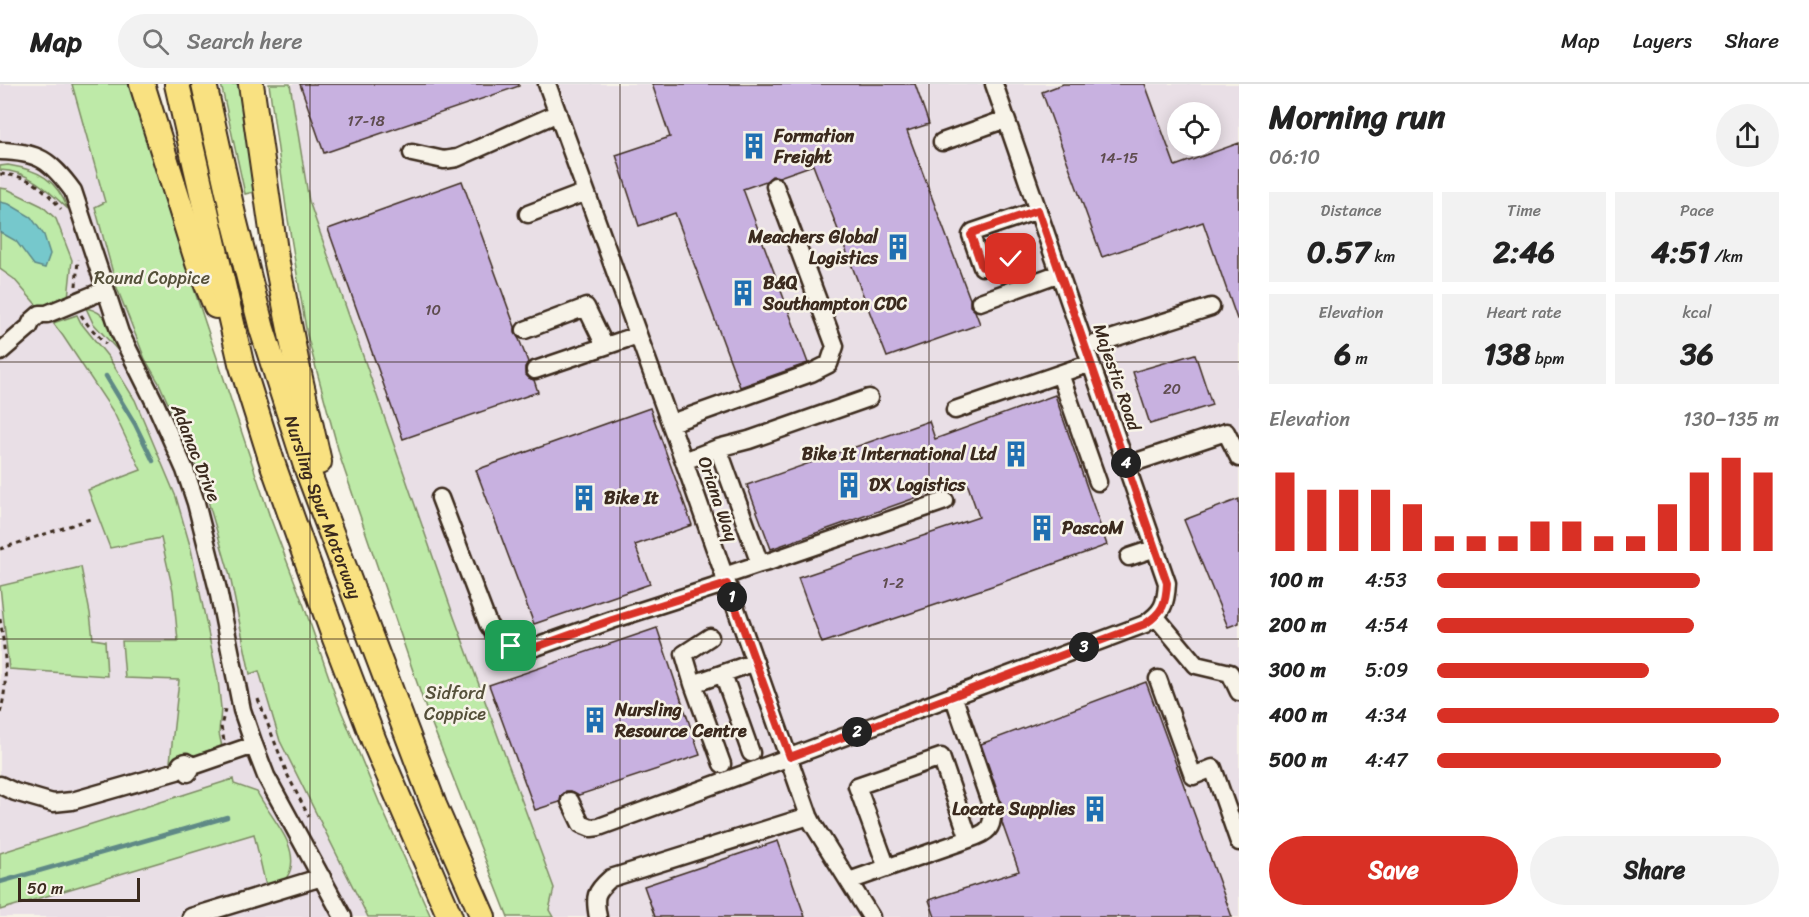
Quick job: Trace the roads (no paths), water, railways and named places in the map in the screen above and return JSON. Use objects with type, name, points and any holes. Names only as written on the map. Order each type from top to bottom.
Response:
[{"type":"highway","points":[[142,84],[198,263],[241,363]]},
{"type":"highway","name":"Nursling Spur Motorway","points":[[177,84],[241,363],[273,465],[374,741],[450,917]]},
{"type":"highway","name":"Nursling Spur Motorway","points":[[204,84],[234,219],[262,329],[307,469],[434,805],[483,917]]},
{"type":"highway","points":[[251,84],[276,258],[294,354],[344,568]]},
{"type":"street","name":"Oriana Way","points":[[547,84],[813,824],[871,917]]},
{"type":"street","name":"Majestic Road","points":[[994,84],[1167,583],[1164,606],[1156,616]]},
{"type":"street","points":[[412,153],[444,160],[457,158],[558,114]]},
{"type":"street","points":[[942,142],[1006,119]]},
{"type":"street","name":"Adanac Drive","points":[[0,151],[21,152],[44,159],[61,174],[73,191],[120,333],[161,416],[185,470],[196,503],[218,590],[242,710],[254,745],[266,776],[344,917]]},
{"type":"street","points":[[670,423],[811,373],[829,364],[834,346],[775,186]]},
{"type":"street","points":[[528,214],[586,192]]},
{"type":"street","points":[[1011,259],[982,267],[971,235],[1038,210]]},
{"type":"street","points":[[980,302],[1060,273]]},
{"type":"street","points":[[0,352],[29,327],[38,326],[45,320],[47,314],[105,290]]},
{"type":"street","points":[[525,330],[586,307],[605,346]]},
{"type":"street","points":[[1085,347],[1211,307]]},
{"type":"street","points":[[535,370],[639,335]]},
{"type":"street","points":[[955,410],[1091,363]]},
{"type":"street","points":[[1060,374],[1098,482]]},
{"type":"street","points":[[684,460],[869,398]]},
{"type":"street","points":[[1127,465],[1226,432],[1239,458]]},
{"type":"street","points":[[718,448],[760,564]]},
{"type":"street","points":[[440,498],[488,624],[497,638],[522,649],[536,647],[725,580],[760,564],[945,501]]},
{"type":"street","points":[[1129,557],[1156,548]]},
{"type":"street","points":[[570,801],[580,824],[591,828],[599,827],[1145,624],[1156,616],[1196,665],[1230,673],[1239,692]]},
{"type":"street","points":[[710,637],[684,654],[722,764]]},
{"type":"street","points":[[693,684],[755,662]]},
{"type":"street","points":[[723,674],[751,753]]},
{"type":"street","points":[[1158,679],[1193,776],[1213,768],[1239,842]]},
{"type":"street","points":[[849,882],[969,839],[989,829],[993,820],[992,808],[953,695]]},
{"type":"street","points":[[0,785],[15,792],[53,802],[72,801],[185,769],[254,745]]},
{"type":"street","points":[[887,868],[857,786],[941,757],[969,839]]},
{"type":"street","points":[[598,917],[595,902],[598,890],[611,878],[810,816]]},
{"type":"street","points":[[191,917],[322,877]]},
{"type":"water","points":[[0,202],[9,204],[31,217],[44,235],[50,254],[45,268],[34,265],[16,241],[0,232]]},
{"type":"waterway","points":[[106,376],[135,424],[153,461]]},
{"type":"waterway","points":[[0,882],[227,817]]},
{"type":"place","name":"Formation Freight","points":[[754,146]]},
{"type":"place","name":"Meachers Global Logistics","points":[[898,247]]},
{"type":"place","name":"B&Q Southampton CDC","points":[[743,293]]},
{"type":"place","name":"Bike It International Ltd","points":[[1016,454]]},
{"type":"place","name":"DX Logistics","points":[[849,485]]},
{"type":"place","name":"Bike It","points":[[584,498]]},
{"type":"place","name":"PascoM","points":[[1042,528]]},
{"type":"place","name":"Nursling Resource Centre","points":[[595,720]]},
{"type":"place","name":"Locate Supplies","points":[[1095,809]]},
{"type":"park label","name":"Round Coppice","points":[[152,278]]},
{"type":"park label","name":"Sidford Coppice","points":[[455,703]]}]
